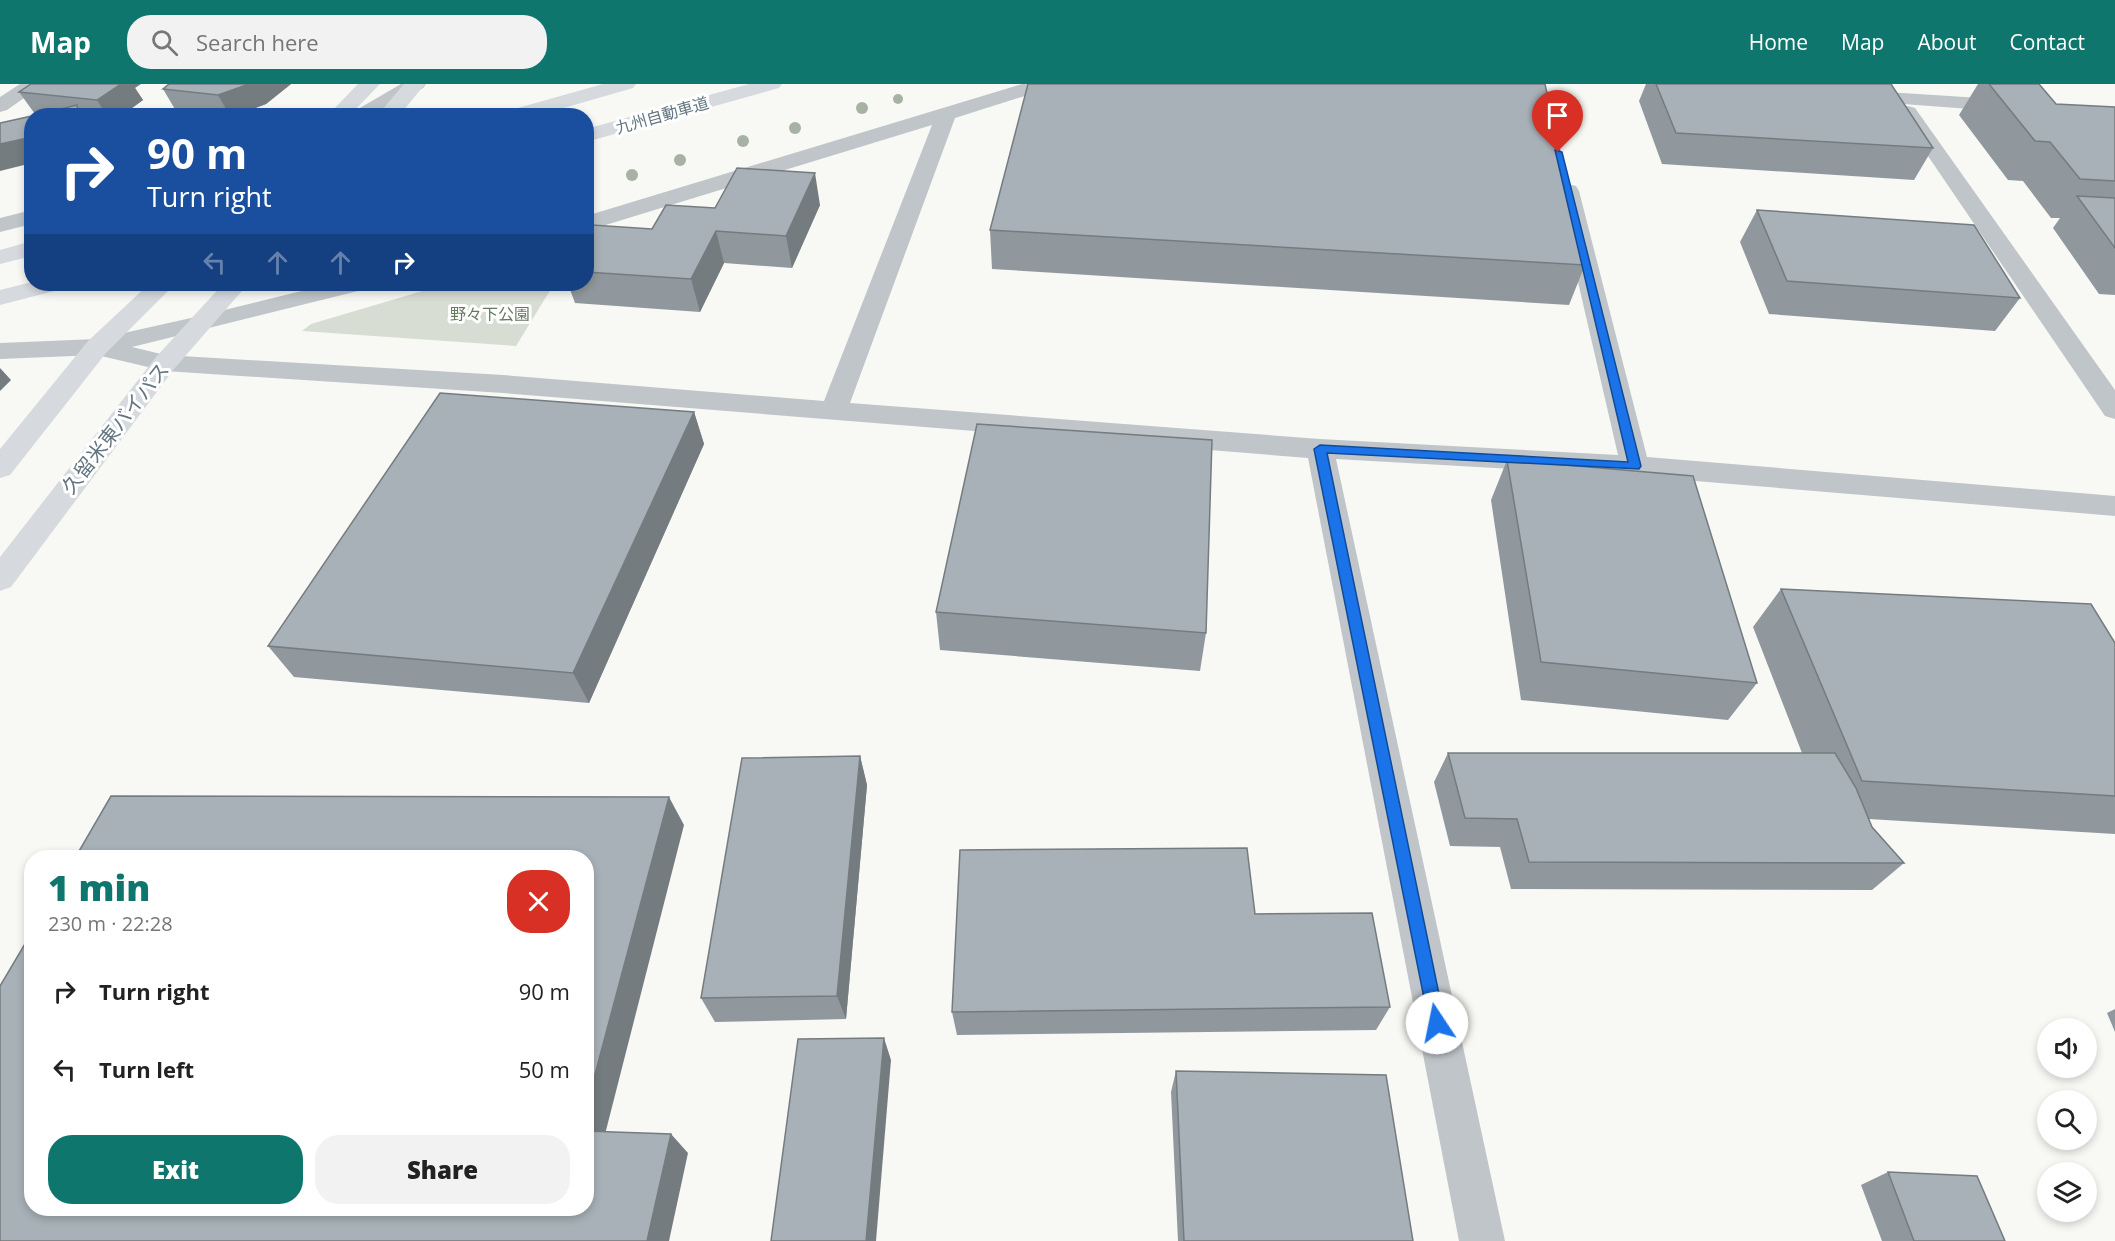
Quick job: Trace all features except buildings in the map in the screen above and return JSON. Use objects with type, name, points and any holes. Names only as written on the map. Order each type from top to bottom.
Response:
[{"type":"highway","points":[[345,108],[370,84]]},
{"type":"highway","points":[[394,108],[415,84]]},
{"type":"highway","name":"九州自動車道","points":[[594,134],[772,84]]},
{"type":"highway","points":[[539,108],[620,85]]},
{"type":"highway","points":[[0,257],[24,250]]},
{"type":"highway","points":[[0,298],[26,291]]},
{"type":"highway","points":[[0,468],[97,347],[156,291]]},
{"type":"highway","name":"久留米東バイパス","points":[[0,579],[165,363],[230,291]]},
{"type":"street","points":[[0,106],[34,84]]},
{"type":"street","points":[[374,108],[415,84]]},
{"type":"street","points":[[594,222],[1043,84]]},
{"type":"street","points":[[1893,91],[2115,411]]},
{"type":"street","points":[[1840,95],[1893,91],[2035,108]]},
{"type":"street","points":[[834,409],[947,112]]},
{"type":"street","points":[[1561,165],[1635,466]]},
{"type":"street","points":[[0,225],[24,219]]},
{"type":"street","points":[[0,351],[97,347],[330,291]]},
{"type":"street","points":[[97,347],[165,363],[503,384],[1320,449],[1635,466],[2115,506]]},
{"type":"street","points":[[1320,449],[1482,1241]]},
{"type":"green space","name":"野々下公園","points":[[422,291],[550,291],[516,346],[302,331],[311,324]]},
{"type":"route","points":[[1437,1023],[1320,449],[1635,466],[1558,152]]}]
